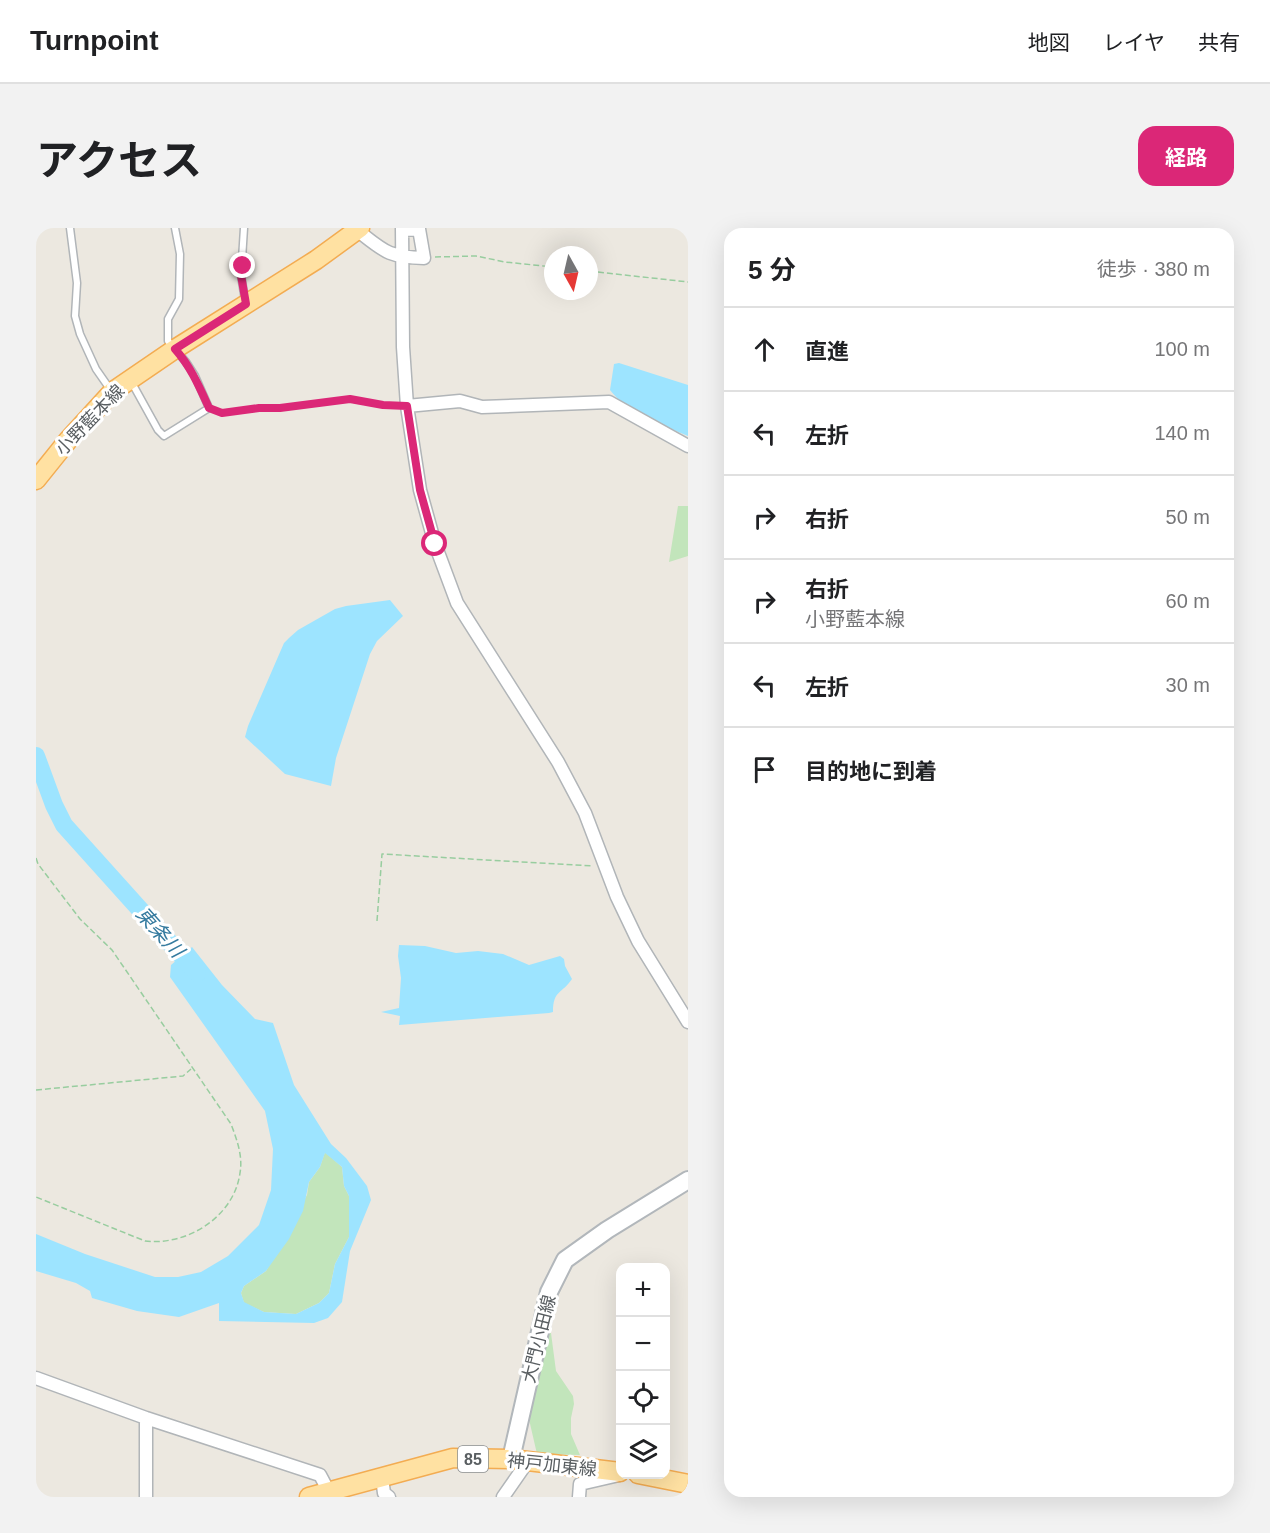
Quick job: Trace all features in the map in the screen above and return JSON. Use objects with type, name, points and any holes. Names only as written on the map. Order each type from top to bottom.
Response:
[{"type":"main road","name":"小野藍本線","points":[[36,480],[69,439],[112,392],[175,349],[307,266],[359,229]]},
{"type":"main road","name":"大門小田線","points":[[520,1460],[549,1292],[565,1260],[607,1230],[688,1180]]},
{"type":"main road","name":"神戸加東線","points":[[309,1497],[453,1458],[520,1460],[616,1472]]},
{"type":"main road","points":[[663,1479],[688,1484]]},
{"type":"street","points":[[359,229],[385,252],[403,257],[424,258],[419,229],[402,229],[403,257],[403,347],[407,406],[420,490],[435,544],[457,603],[558,762],[585,813],[617,897],[638,941],[688,1022]]},
{"type":"street","points":[[407,406],[460,401],[482,407],[609,402],[688,446]]},
{"type":"street","points":[[36,1378],[147,1418],[320,1475],[329,1492]]},
{"type":"street","points":[[146,1497],[147,1418]]},
{"type":"street","points":[[503,1497],[520,1460]]},
{"type":"street","points":[[579,1497],[580,1484],[616,1475]]},
{"type":"street","points":[[382,1478],[384,1493],[389,1497]]},
{"type":"lane","points":[[70,228],[77,284],[75,316],[80,334],[96,369],[112,392]]},
{"type":"lane","points":[[130,380],[158,430],[164,436],[209,408],[195,376],[168,341],[168,319],[179,299],[180,254],[175,228]]},
{"type":"lane","points":[[244,228],[241,275],[246,304]]},
{"type":"path","points":[[424,258],[476,256],[544,266]]},
{"type":"path","points":[[598,272],[688,282]]},
{"type":"path","points":[[209,408],[222,413],[350,399],[383,405],[407,406]]},
{"type":"path","points":[[377,921],[382,854],[606,867]]},
{"type":"path","points":[[36,858],[38,864],[80,919],[112,950],[231,1124],[241,1151],[240,1174],[228,1206],[202,1229],[161,1243],[145,1241],[36,1197]]},
{"type":"path","points":[[36,1090],[183,1076],[192,1068]]},
{"type":"green space","points":[[678,506],[688,506],[688,556],[669,562]]},
{"type":"green space","points":[[325,1152],[342,1167],[344,1186],[349,1196],[349,1237],[335,1264],[329,1293],[319,1303],[296,1314],[264,1312],[244,1303],[241,1293],[244,1286],[266,1271],[307,1195],[309,1182],[320,1167]]},
{"type":"green space","points":[[543,1333],[551,1333],[556,1371],[573,1396],[571,1434],[580,1455],[537,1454],[528,1415]]},
{"type":"water","points":[[619,363],[688,385],[688,436],[646,417],[617,398],[610,390],[614,364]]},
{"type":"water","points":[[390,600],[403,616],[377,641],[370,654],[336,758],[331,786],[285,774],[245,737],[284,643],[298,630],[335,609]]},
{"type":"water","points":[[399,945],[425,946],[456,953],[478,951],[503,954],[529,965],[560,956],[564,959],[572,979],[556,996],[553,1012],[399,1025],[400,1016],[381,1012],[399,1008],[401,978]]},
{"type":"water","points":[[192,947],[222,985],[255,1019],[273,1023],[294,1085],[331,1144],[346,1158],[367,1186],[371,1200],[350,1251],[342,1302],[328,1318],[314,1323],[219,1321],[219,1303],[179,1317],[137,1311],[92,1298],[90,1291],[76,1283],[36,1271],[36,1234],[85,1254],[155,1277],[178,1277],[201,1272],[228,1256],[259,1225],[271,1190],[273,1149],[265,1111],[170,977],[171,965]],"holes":[[[325,1153],[342,1167],[344,1186],[349,1196],[349,1237],[335,1264],[329,1293],[319,1303],[296,1314],[264,1312],[244,1302],[241,1293],[244,1286],[266,1271],[289,1239],[303,1211],[309,1182],[320,1167]]]},
{"type":"waterway","name":"東条川","points":[[36,756],[64,825],[197,973]]},
{"type":"route","points":[[243,266],[241,275],[246,304],[175,349],[195,376],[209,408],[222,413],[350,399],[383,405],[407,406],[420,490],[435,544]]}]
